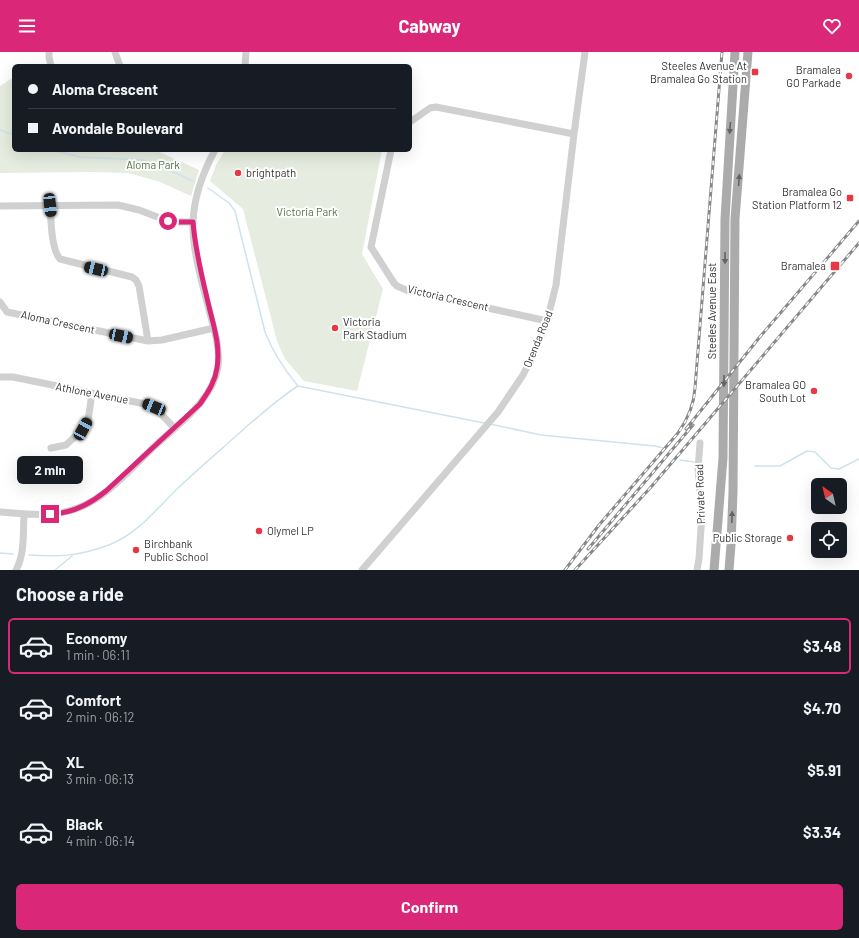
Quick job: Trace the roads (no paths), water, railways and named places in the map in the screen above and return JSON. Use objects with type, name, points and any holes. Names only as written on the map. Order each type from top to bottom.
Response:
[{"type":"main road","name":"Steeles Avenue East","points":[[714,570],[724,439],[725,219],[735,52]]},
{"type":"main road","name":"Steeles Avenue East","points":[[729,570],[733,492],[735,219],[748,52]]},
{"type":"main road","points":[[725,219],[735,219]]},
{"type":"street","points":[[49,52],[50,64]]},
{"type":"street","points":[[115,52],[119,64]]},
{"type":"street","points":[[245,64],[246,52]]},
{"type":"street","name":"Orenda Road","points":[[362,570],[493,418],[523,375],[548,321],[556,284],[585,52]]},
{"type":"street","points":[[412,121],[430,108],[436,107],[574,134]]},
{"type":"street","points":[[0,512],[59,514],[78,508],[94,500],[119,479],[200,404],[211,388],[218,367],[218,340],[198,260],[193,222],[199,187],[214,152]]},
{"type":"street","name":"Victoria Crescent","points":[[391,152],[371,247],[394,283],[406,290],[548,321]]},
{"type":"street","points":[[50,205],[57,256],[60,259],[132,277],[136,280],[148,341]]},
{"type":"street","points":[[0,206],[118,205],[139,210],[168,221],[193,222]]},
{"type":"street","name":"Aloma Crescent","points":[[0,302],[7,312],[148,341],[162,340],[214,328]]},
{"type":"street","name":"Athlone Avenue","points":[[0,377],[13,377],[145,404],[154,407],[174,428]]},
{"type":"street","points":[[51,448],[66,446],[83,429],[88,421],[92,393]]},
{"type":"street","name":"Private Road","points":[[697,570],[702,513],[698,469],[700,443]]},
{"type":"street","points":[[16,570],[20,564],[24,514]]},
{"type":"waterway","points":[[0,130],[12,134]]},
{"type":"waterway","points":[[60,152],[80,157],[142,160],[156,164],[193,181]]},
{"type":"waterway","points":[[208,188],[229,203],[235,211],[265,332],[279,360],[298,386],[484,423]]},
{"type":"waterway","points":[[29,555],[60,556],[79,554],[109,545],[128,535],[146,521],[176,490],[246,427],[298,386]]},
{"type":"waterway","points":[[490,424],[541,435],[663,448]]},
{"type":"waterway","points":[[755,466],[780,466],[807,451],[815,452],[831,468],[839,469],[859,459]]},
{"type":"waterway","points":[[680,460],[694,462]]},
{"type":"waterway","points":[[0,553],[13,554]]},
{"type":"waterway","points":[[55,570],[72,556]]},
{"type":"railway","points":[[565,570],[599,525],[678,433],[688,417],[692,406],[695,388],[722,52]]},
{"type":"railway","points":[[686,429],[759,338],[859,221]]},
{"type":"railway","points":[[575,570],[651,487],[859,243]]},
{"type":"railway","points":[[588,549],[693,425]]},
{"type":"place","name":"Steeles Avenue At Bramalea Go Station","points":[[755,72]]},
{"type":"place","name":"Bramalea GO Parkade","points":[[849,76]]},
{"type":"place","name":"brightpath","points":[[238,173]]},
{"type":"place","name":"Bramalea Go Station Platform 12","points":[[850,198]]},
{"type":"place","name":"Bramalea","points":[[835,266]]},
{"type":"place","name":"Victoria Park Stadium","points":[[335,328]]},
{"type":"place","name":"Bramalea GO South Lot","points":[[814,391]]},
{"type":"place","name":"Olymel LP","points":[[259,531]]},
{"type":"place","name":"Public Storage","points":[[790,538]]},
{"type":"place","name":"Birchbank Public School","points":[[136,550]]},
{"type":"park label","name":"Aloma Park","points":[[153,165]]},
{"type":"park label","name":"Victoria Park","points":[[307,212]]}]
